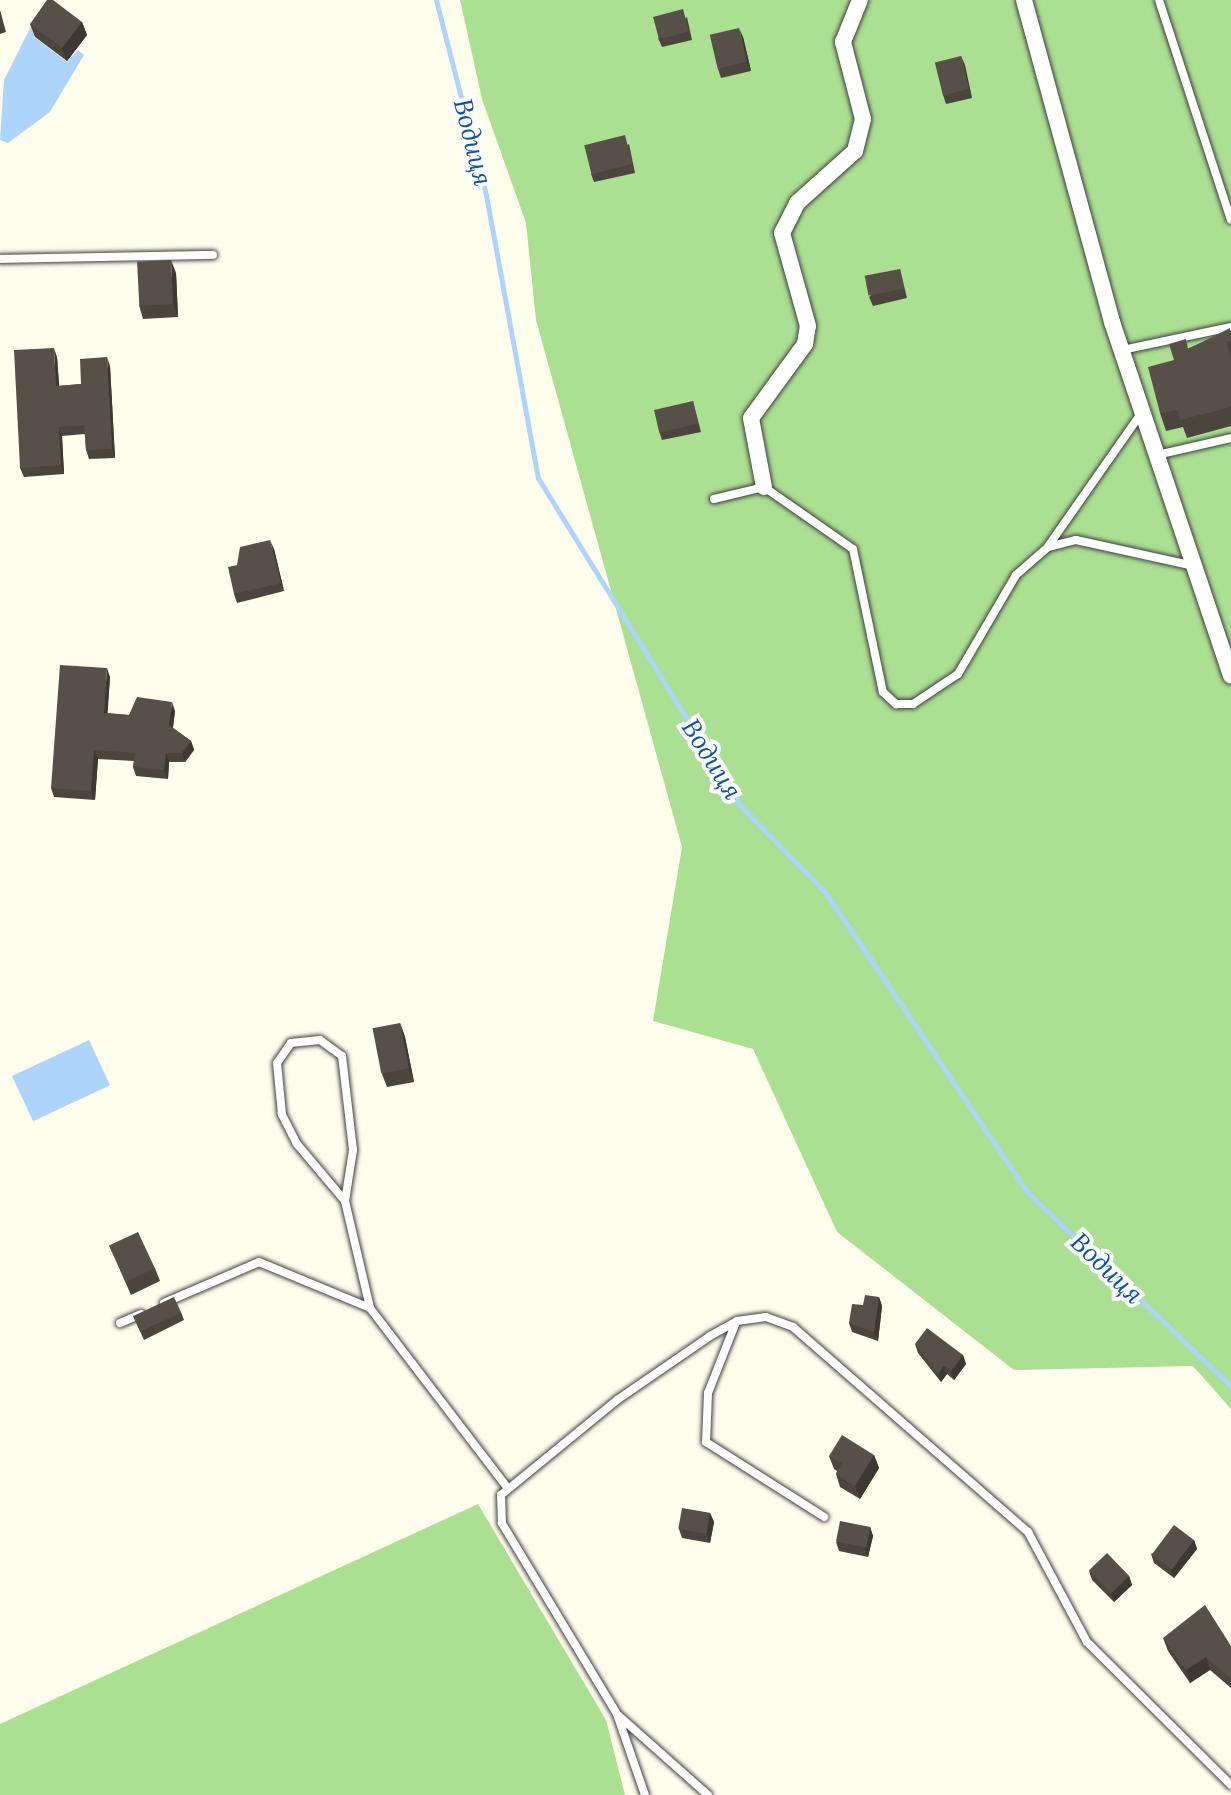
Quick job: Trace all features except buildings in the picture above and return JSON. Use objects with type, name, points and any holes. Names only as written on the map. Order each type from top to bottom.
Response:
[{"type":"street","points":[[764,487],[751,418],[805,344],[808,326],[782,233],[797,203],[855,151],[863,119],[843,42],[860,0]]},
{"type":"street","points":[[1024,0],[1121,350],[1231,676]]},
{"type":"lane","points":[[1159,0],[1231,220]]},
{"type":"lane","points":[[0,259],[213,255]]},
{"type":"lane","points":[[1121,350],[1231,327]]},
{"type":"lane","points":[[714,499],[764,487],[820,519],[853,549],[883,692],[896,704],[913,704],[958,674],[1016,575],[1048,547],[1143,411]]},
{"type":"lane","points":[[1157,455],[1231,438]]},
{"type":"lane","points":[[1048,547],[1076,540],[1195,566]]},
{"type":"lane","points":[[345,1201],[297,1144],[282,1114],[277,1063],[291,1043],[320,1040],[342,1056],[353,1150],[345,1201],[370,1308],[506,1486],[502,1523],[617,1714],[645,1795]]},
{"type":"lane","points":[[120,1323],[259,1262],[370,1308]]},
{"type":"lane","points":[[506,1486],[617,1400],[737,1321],[766,1317],[793,1327],[988,1493],[1028,1532],[1087,1642],[1231,1785]]},
{"type":"lane","points":[[737,1321],[708,1393],[706,1442],[824,1517]]},
{"type":"lane","points":[[617,1714],[708,1795]]},
{"type":"green space","points":[[460,0],[1231,0],[1231,1409],[1193,1366],[1014,1370],[837,1232],[753,1049],[653,1021],[682,847],[536,320],[526,223],[482,99]]},
{"type":"green space","points":[[478,1504],[606,1720],[625,1795],[0,1795],[0,1724]]},
{"type":"water","points":[[34,20],[43,25],[34,37],[67,62],[78,50],[84,55],[50,112],[8,143],[0,140],[4,80]]},
{"type":"water","points":[[89,1040],[110,1085],[33,1121],[12,1076]]},
{"type":"waterway","name":"Водиця","points":[[436,0],[486,195],[538,478],[739,804],[825,892],[1027,1192],[1231,1386]]}]
